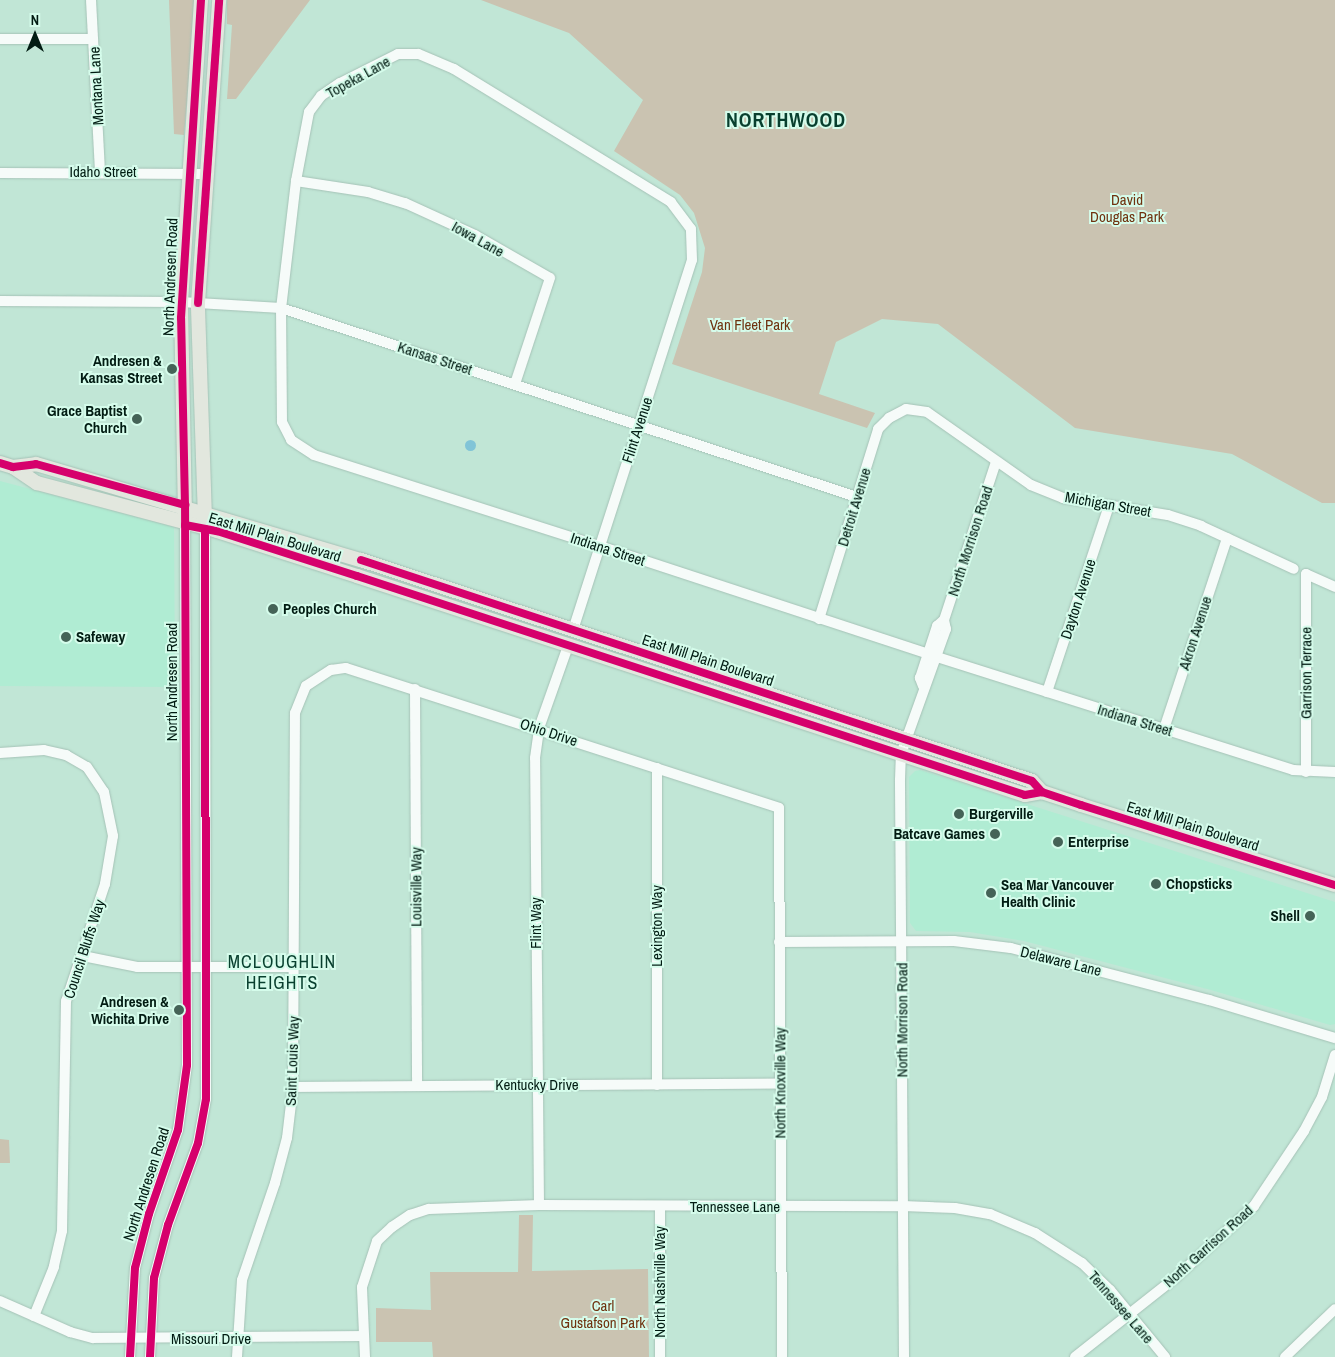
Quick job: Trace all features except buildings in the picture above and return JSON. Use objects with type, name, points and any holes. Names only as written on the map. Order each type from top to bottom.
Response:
[{"type":"main road","name":"North Andresen Road","points":[[185,525],[181,302],[188,173],[201,0]]},
{"type":"main road","name":"North Andresen Road","points":[[205,529],[198,303],[205,174],[219,0]]},
{"type":"main road","name":"East Mill Plain Boulevard","points":[[6,465],[36,464],[205,512],[573,630],[1032,781],[1042,792]]},
{"type":"main road","name":"East Mill Plain Boulevard","points":[[6,465],[37,483],[205,529],[1025,795],[1042,792],[1335,885]]},
{"type":"street","name":"Montana Lane","points":[[91,0],[100,172]]},
{"type":"street","points":[[0,40],[93,39]]},
{"type":"street","name":"Topeka Lane","points":[[291,440],[282,422],[281,308],[296,181],[309,112],[321,96],[340,83],[398,54],[418,54],[454,69],[670,202],[691,229]]},
{"type":"street","name":"Idaho Street","points":[[0,173],[205,174]]},
{"type":"street","name":"Iowa Lane","points":[[296,181],[368,192],[405,203],[475,235],[550,278],[515,384]]},
{"type":"street","name":"Flint Avenue","points":[[573,630],[692,260],[691,229]]},
{"type":"street","name":"Kansas Street","points":[[0,301],[181,302],[281,308],[857,497]]},
{"type":"street","name":"Michigan Street","points":[[906,409],[927,412],[1031,485],[1063,498],[1168,515],[1227,538],[1294,569]]},
{"type":"street","name":"Detroit Avenue","points":[[819,619],[878,429],[889,418],[906,409]]},
{"type":"street","name":"Indiana Street","points":[[291,440],[314,455],[1047,692],[1306,772],[1335,772]]},
{"type":"street","name":"North Morrison Road","points":[[904,1357],[901,754],[923,686],[920,678],[933,655],[937,626],[944,620],[996,462]]},
{"type":"street","name":"Dayton Avenue","points":[[1047,692],[1109,506]]},
{"type":"street","name":"North Andresen Road","points":[[130,1357],[135,1268],[149,1214],[174,1143],[184,1094],[187,966],[185,525]]},
{"type":"street","name":"North Andresen Road","points":[[150,1357],[154,1278],[161,1245],[198,1142],[206,1099],[205,529]]},
{"type":"street","name":"Akron Avenue","points":[[1164,729],[1227,538]]},
{"type":"street","name":"Garrison Terrace","points":[[1306,772],[1306,574],[1335,587]]},
{"type":"street","name":"Flint Way","points":[[539,1205],[535,758],[539,728],[568,646]]},
{"type":"street","name":"Ohio Drive","points":[[318,676],[346,668],[539,728],[779,808]]},
{"type":"street","name":"Saint Louis Way","points":[[237,1357],[236,1339],[242,1280],[275,1183],[287,1138],[293,1087],[295,713],[306,686],[318,676]]},
{"type":"street","name":"Louisville Way","points":[[415,689],[417,1085]]},
{"type":"street","name":"Council Bluffs Way","points":[[0,753],[44,750],[66,755],[87,767],[104,792],[113,836],[110,862],[83,956],[66,1001],[64,1023],[62,1231],[54,1267],[34,1316]]},
{"type":"street","name":"Lexington Way","points":[[657,768],[657,1085]]},
{"type":"street","name":"North Knoxville Way","points":[[779,808],[782,1357]]},
{"type":"street","name":"Delaware Lane","points":[[779,942],[979,942],[1011,948],[1209,1000],[1335,1038]]},
{"type":"street","points":[[83,956],[137,967],[293,967]]},
{"type":"street","name":"North Garrison Road","points":[[1075,1357],[1217,1242],[1254,1206],[1304,1131],[1322,1097],[1335,1055]]},
{"type":"street","name":"Kentucky Drive","points":[[293,1087],[780,1084]]},
{"type":"street","name":"Tennessee Lane","points":[[364,1357],[362,1287],[369,1260],[377,1241],[392,1227],[410,1215],[429,1209],[539,1205],[903,1206],[955,1208],[1013,1222],[1056,1244],[1082,1263],[1130,1313],[1164,1357]]},
{"type":"street","name":"North Nashville Way","points":[[660,1206],[660,1357]]},
{"type":"street","name":"Missouri Drive","points":[[0,1301],[78,1334],[130,1339],[362,1336]]},
{"type":"street","points":[[1285,1357],[1333,1315]]},
{"type":"shaded area","points":[[0,481],[174,527],[175,687],[0,686]]},
{"type":"shaded area","points":[[920,770],[1335,902],[1335,1024],[1330,1025],[1211,990],[1024,941],[970,932],[916,931],[910,923],[909,777],[915,771]]},
{"type":"green space","points":[[169,0],[196,0],[184,135],[174,134]]},
{"type":"green space","points":[[227,0],[310,0],[236,99],[227,99],[232,25],[227,24]]},
{"type":"green space","name":"David Douglas Park","points":[[481,0],[1335,0],[1335,503],[1322,503],[1232,454],[1075,428],[938,324],[882,319],[836,342],[819,394],[875,413],[867,428],[672,364],[702,272],[705,248],[694,213],[680,195],[614,151],[643,100],[569,33]]},
{"type":"green space","points":[[0,1139],[9,1140],[10,1163],[0,1163]]},
{"type":"green space","name":"Carl Gustafson Park","points":[[519,1215],[533,1215],[532,1271],[648,1269],[649,1357],[433,1357],[432,1342],[376,1342],[376,1308],[431,1310],[430,1272],[518,1272]]},
{"type":"water","points":[[470,439],[476,445],[470,451],[464,445]]},
{"type":"cycle path","points":[[130,1357],[135,1268],[149,1214],[178,1130],[187,1065],[185,505],[181,318],[201,0]]},
{"type":"cycle path","points":[[198,303],[219,0]]},
{"type":"cycle path","points":[[0,463],[13,467],[36,464],[185,505]]},
{"type":"cycle path","points":[[185,525],[217,531],[1025,795],[1042,792]]},
{"type":"cycle path","points":[[150,1357],[154,1278],[168,1225],[198,1143],[206,1099],[205,529]]},
{"type":"cycle path","points":[[361,560],[1032,781],[1042,792],[1335,885]]},
{"type":"place","name":"Andresen & Kansas Street","points":[[172,369]]},
{"type":"place","name":"Grace Baptist Church","points":[[137,419]]},
{"type":"place","name":"Peoples Church","points":[[273,609]]},
{"type":"place","name":"Safeway","points":[[66,637]]},
{"type":"place","name":"Burgerville","points":[[959,814]]},
{"type":"place","name":"Batcave Games","points":[[995,834]]},
{"type":"place","name":"Enterprise","points":[[1058,842]]},
{"type":"place","name":"Chopsticks","points":[[1156,884]]},
{"type":"place","name":"Sea Mar Vancouver Health Clinic","points":[[991,893]]},
{"type":"place","name":"Shell","points":[[1310,916]]},
{"type":"place","name":"Andresen & Wichita Drive","points":[[179,1010]]},
{"type":"district","name":"NORTHWOOD","points":[[786,119]]},
{"type":"district","name":"MCLOUGHLIN HEIGHTS","points":[[282,973]]},
{"type":"park label","name":"Van Fleet Park","points":[[750,325]]}]
